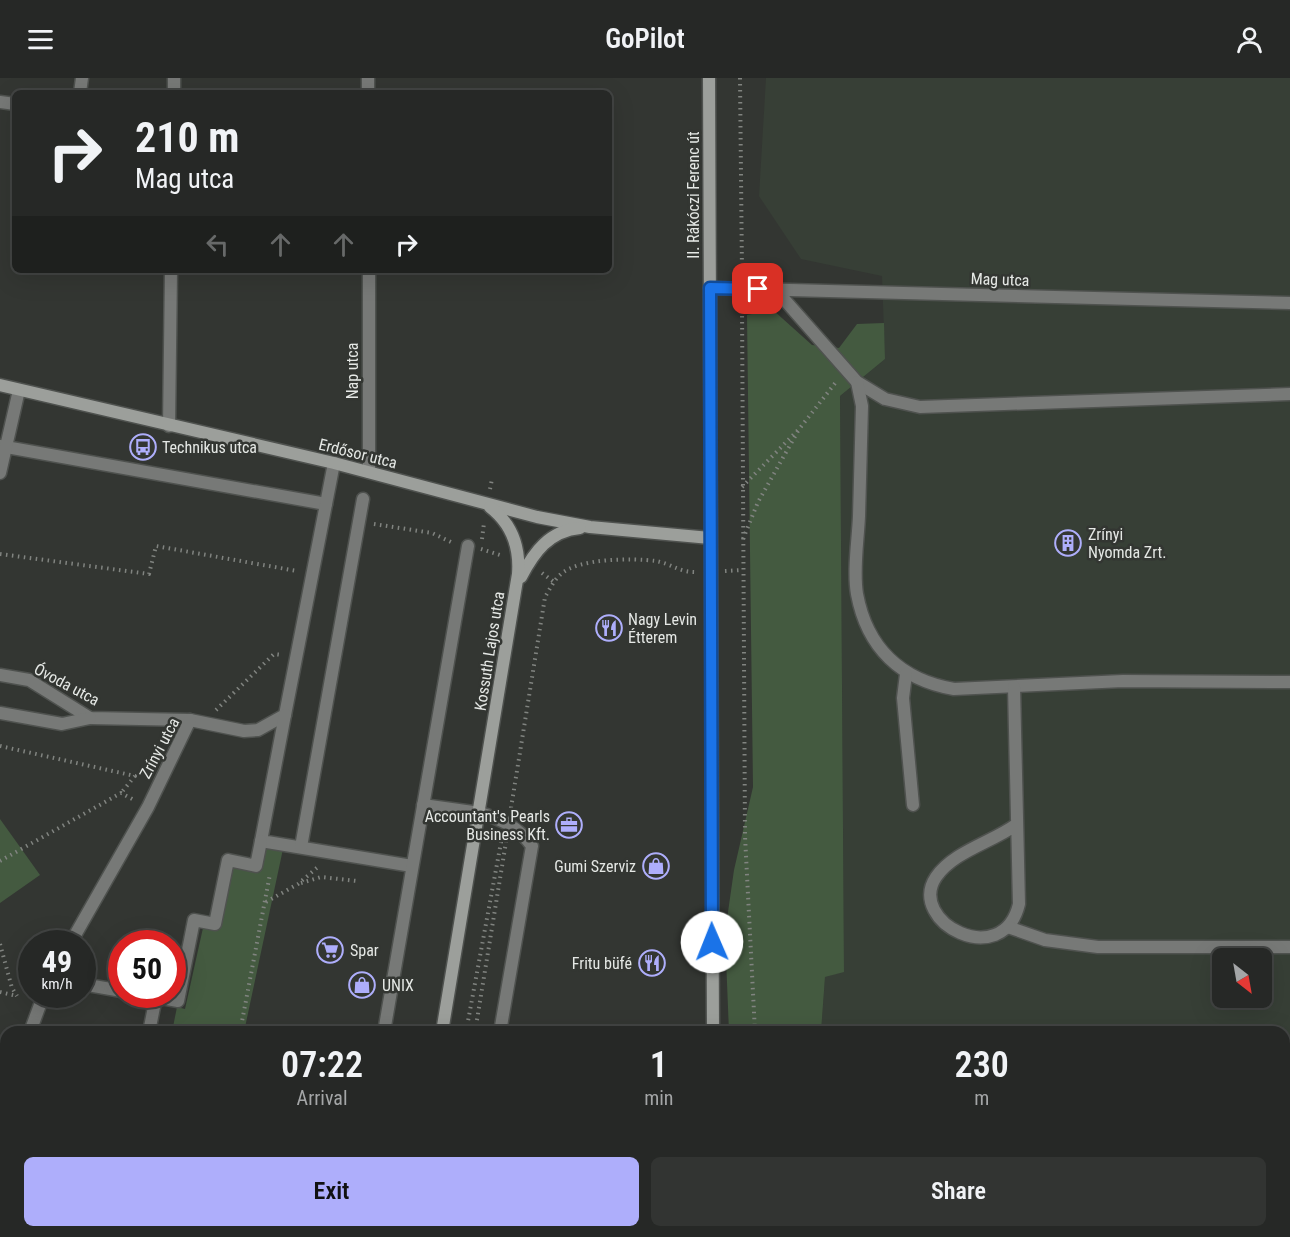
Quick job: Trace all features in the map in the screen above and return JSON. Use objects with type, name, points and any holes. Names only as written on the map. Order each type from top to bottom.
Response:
[{"type":"street","name":"II. Rákóczi Ferenc út","points":[[709,78],[714,1026]]},
{"type":"street","points":[[169,426],[171,273]]},
{"type":"street","name":"Nap utca","points":[[369,273],[369,472]]},
{"type":"street","name":"Mag utca","points":[[710,288],[1290,303]]},
{"type":"street","points":[[775,289],[857,382],[885,399],[920,407],[1290,394]]},
{"type":"street","points":[[857,382],[862,406],[857,591],[872,635],[886,655],[906,674],[928,685],[954,689],[1123,681],[1290,682]]},
{"type":"street","name":"Erdősor utca","points":[[0,385],[334,463],[486,505],[590,527],[669,536],[710,537]]},
{"type":"street","points":[[0,473],[3,447],[19,390]]},
{"type":"street","points":[[3,447],[326,504]]},
{"type":"street","points":[[186,960],[194,920],[215,924],[228,860],[256,866],[334,463]]},
{"type":"street","points":[[302,847],[363,499]]},
{"type":"street","name":"Kossuth Lajos utca","points":[[443,1026],[480,813],[519,561],[510,529],[486,505]]},
{"type":"street","points":[[515,588],[539,547],[550,538],[569,530],[590,527]]},
{"type":"street","points":[[385,1026],[468,546]]},
{"type":"street","points":[[906,674],[903,698],[913,805]]},
{"type":"street","name":"Óvoda utca","points":[[0,675],[29,680],[90,718],[196,721]]},
{"type":"street","points":[[1014,687],[1019,904],[1016,915],[1008,927],[981,938],[961,935],[945,926],[936,911],[932,896],[935,878],[946,866],[1017,824]]},
{"type":"street","points":[[0,713],[62,724],[90,718]]},
{"type":"street","name":"Zrínyi utca","points":[[78,930],[196,721],[244,731],[258,730],[285,715]]},
{"type":"street","points":[[423,805],[480,813],[509,822],[522,832],[532,846],[501,1026]]},
{"type":"street","points":[[261,840],[412,866]]},
{"type":"street","points":[[1008,927],[1044,940],[1098,947],[1290,947]]},
{"type":"street","points":[[32,1026],[39,1008]]},
{"type":"street","points":[[149,1026],[150,1008]]},
{"type":"path","points":[[740,78],[745,836],[755,1026]]},
{"type":"path","points":[[742,487],[800,428],[846,369]]},
{"type":"path","points":[[742,544],[753,513],[800,428]]},
{"type":"path","points":[[359,521],[432,533],[446,542],[519,561]]},
{"type":"path","points":[[0,554],[149,574],[156,546],[313,574]]},
{"type":"path","points":[[476,1026],[545,597],[562,572],[588,561],[658,561],[682,572],[742,570]]},
{"type":"path","points":[[196,721],[274,654],[297,659]]},
{"type":"path","points":[[0,746],[135,776],[121,793],[0,861]]},
{"type":"path","points":[[121,793],[148,807]]},
{"type":"path","points":[[467,1026],[500,841],[509,822]]},
{"type":"path","points":[[298,884],[334,852]]},
{"type":"path","points":[[241,1026],[271,872]]},
{"type":"path","points":[[265,902],[298,884],[321,877],[357,881]]},
{"type":"path","points":[[0,944],[12,988],[17,996],[0,992]]},
{"type":"shaded area","points":[[766,78],[1290,78],[1290,1026],[821,1026],[825,977],[844,971],[840,396],[885,359],[882,276],[801,259],[759,196]]},
{"type":"green space","points":[[773,310],[812,345],[839,348],[857,324],[884,323],[885,359],[840,396],[844,972],[825,977],[821,1026],[729,1026],[725,933],[734,870],[753,787],[747,315]]},
{"type":"green space","points":[[0,819],[40,875],[0,903]]},
{"type":"green space","points":[[265,847],[283,849],[245,1026],[173,1026],[177,1008],[186,1008],[203,928],[218,931],[232,867],[259,873]]},
{"type":"place","name":"Technikus utca","points":[[143,447]]},
{"type":"place","name":"Zrínyi Nyomda Zrt.","points":[[1068,543]]},
{"type":"place","name":"Nagy Levin Étterem","points":[[609,628]]},
{"type":"place","name":"Accountant's Pearls Business Kft.","points":[[569,825]]},
{"type":"place","name":"Gumi Szerviz","points":[[656,866]]},
{"type":"place","name":"Spar","points":[[330,950]]},
{"type":"place","name":"Fritu büfé","points":[[652,963]]},
{"type":"place","name":"UNIX","points":[[362,985]]},
{"type":"route","points":[[712,942],[710,288],[758,289]]}]
